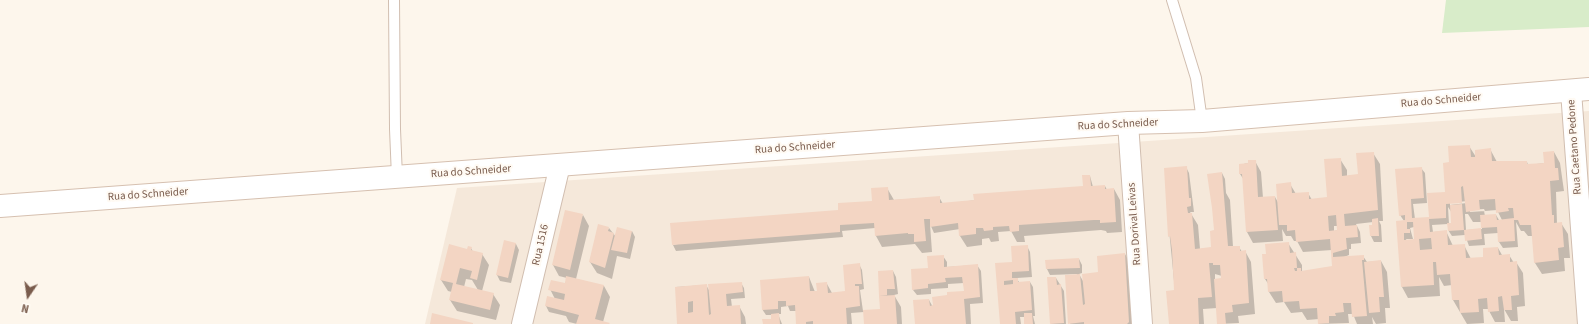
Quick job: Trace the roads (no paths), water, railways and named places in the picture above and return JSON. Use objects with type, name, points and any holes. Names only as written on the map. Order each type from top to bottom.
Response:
[{"type":"street","name":"Rua do Schneider","points":[[0,206],[1128,123],[1202,121],[1580,90]]},
{"type":"street","name":"Rua Caetano Pedone","points":[[1580,90],[1588,324]]},
{"type":"street","name":"Rua Dorival Leivas","points":[[1128,123],[1142,324]]},
{"type":"street","name":"Rua 1516","points":[[522,324],[560,165]]},
{"type":"lane","points":[[394,0],[397,177]]},
{"type":"lane","points":[[1172,0],[1196,78],[1202,121]]}]
